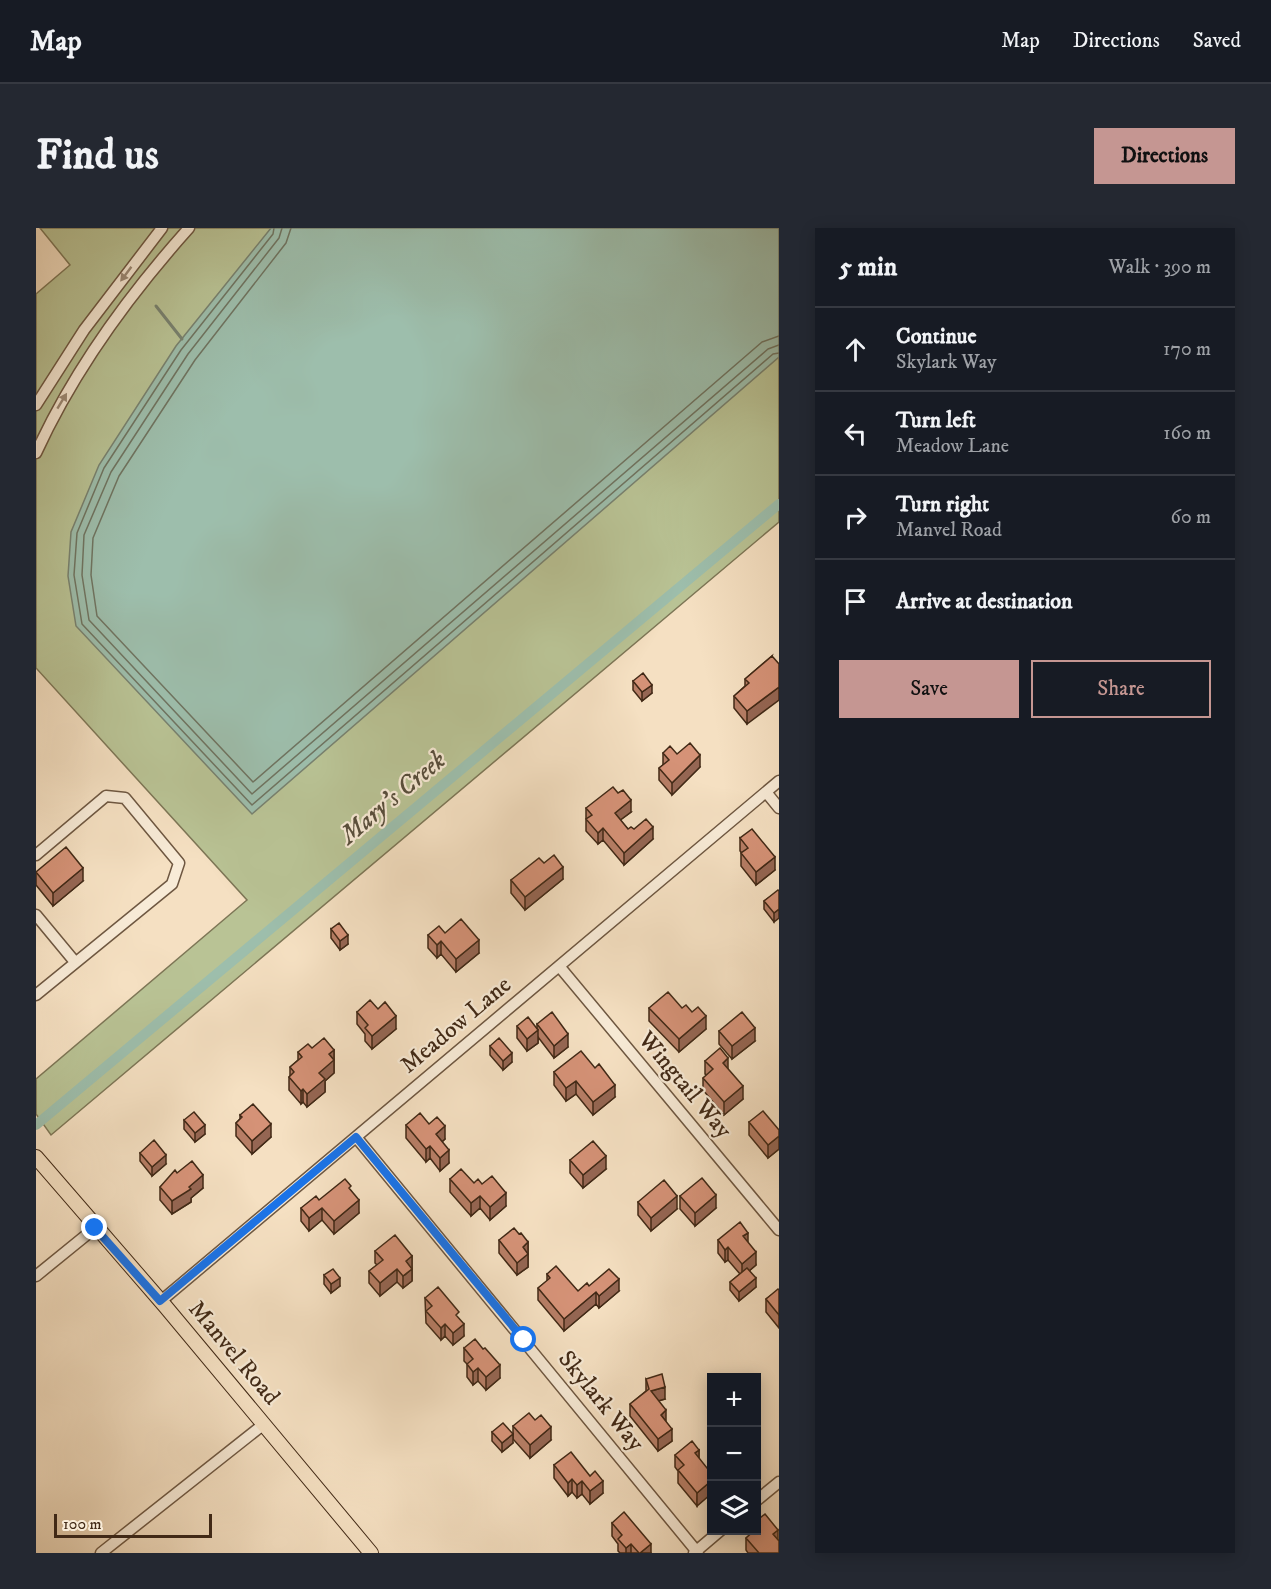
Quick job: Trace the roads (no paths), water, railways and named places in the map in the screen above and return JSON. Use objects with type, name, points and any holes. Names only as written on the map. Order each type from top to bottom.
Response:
[{"type":"main road","name":"Manvel Road","points":[[36,1157],[371,1553]]},
{"type":"street","points":[[36,405],[68,355],[162,228]]},
{"type":"street","points":[[36,453],[52,418],[98,341],[189,228]]},
{"type":"street","points":[[68,355],[84,364]]},
{"type":"street","name":"Meadow Lane","points":[[160,1301],[779,781]]},
{"type":"street","points":[[766,792],[779,808]]},
{"type":"street","points":[[36,855],[106,796],[125,798],[179,863],[172,884],[36,995]]},
{"type":"street","points":[[36,915],[75,962]]},
{"type":"street","name":"Wingtail Way","points":[[559,966],[779,1230]]},
{"type":"street","name":"Skylark Way","points":[[356,1137],[696,1552]]},
{"type":"street","points":[[36,1276],[95,1228]]},
{"type":"street","points":[[101,1553],[264,1424]]},
{"type":"street","points":[[761,1497],[779,1482]]},
{"type":"street","points":[[696,1552],[715,1535]]},
{"type":"water","points":[[271,228],[779,228],[779,357],[252,814],[76,626],[68,576],[71,532],[99,465],[176,346]]},
{"type":"waterway","points":[[156,306],[182,339]]},
{"type":"waterway","name":"Mary's Creek","points":[[36,1125],[779,504]]}]
